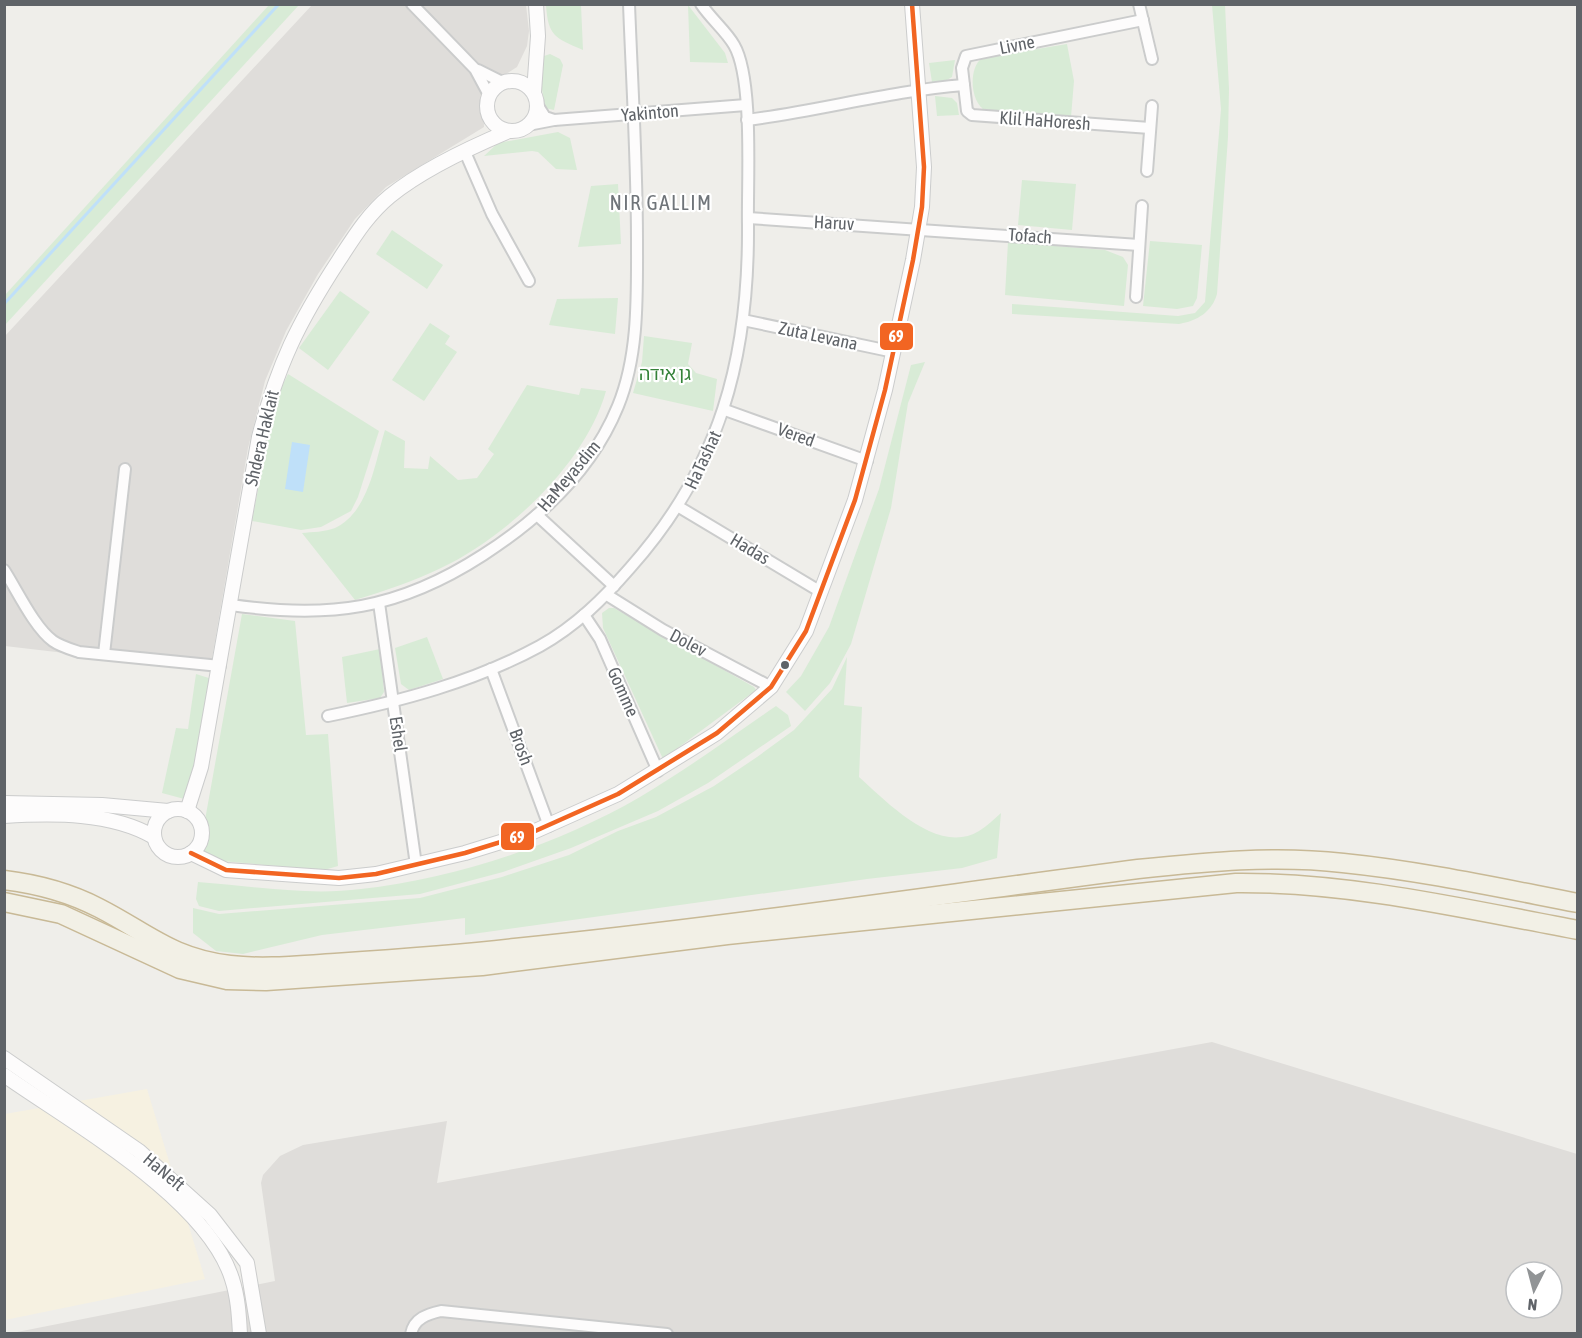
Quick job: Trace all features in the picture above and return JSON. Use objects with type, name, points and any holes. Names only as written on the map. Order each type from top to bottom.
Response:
[{"type":"highway","points":[[5,880],[43,887],[99,908],[153,942],[178,953],[230,965],[262,967],[407,958],[554,944],[1138,869],[1231,860],[1341,862],[1578,903]]},
{"type":"highway","points":[[4,902],[61,914],[180,969],[205,977],[266,981],[482,966],[739,934],[1236,883],[1270,883],[1397,896],[1578,930]]},
{"type":"street","points":[[412,4],[475,69],[489,95],[488,130],[478,145]]},
{"type":"street","points":[[536,4],[538,36],[534,92],[538,106],[545,117],[554,120]]},
{"type":"street","name":"HaMeyasdim","points":[[231,605],[274,611],[328,612],[379,603],[471,562],[504,542],[537,514],[586,462],[618,406],[627,379],[633,346],[637,274],[629,4]]},
{"type":"street","name":"HaTashat","points":[[328,716],[394,702],[491,669],[540,646],[584,615],[610,590],[659,535],[679,507],[701,468],[725,410],[743,320],[748,259],[748,219],[747,120],[738,53],[734,43],[701,4]]},
{"type":"street","points":[[191,853],[226,870],[306,877],[376,874],[501,842],[549,826],[593,807],[658,771],[717,733],[771,687],[799,645],[821,591],[867,461],[894,352],[920,228],[924,167],[912,4]]},
{"type":"street","points":[[1139,4],[1152,59]]},
{"type":"street","name":"Livne","points":[[964,85],[962,68],[966,56],[1143,20]]},
{"type":"street","points":[[489,95],[531,68],[535,57]]},
{"type":"street","points":[[475,69],[526,85],[534,92]]},
{"type":"street","points":[[747,120],[820,109],[919,89],[964,85]]},
{"type":"street","name":"Klil HaHoresh","points":[[964,85],[967,111],[978,117],[1150,128]]},
{"type":"street","name":"Yakinton","points":[[528,125],[554,120],[746,105]]},
{"type":"street","points":[[489,117],[494,123],[509,131],[528,125],[536,114],[538,106]]},
{"type":"street","points":[[1147,171],[1152,106]]},
{"type":"street","name":"Shdera Haklait","points":[[188,811],[201,767],[259,437],[280,366],[297,327],[360,226],[373,212],[407,185],[478,145],[509,131]]},
{"type":"street","points":[[465,152],[492,214],[529,281]]},
{"type":"street","points":[[1136,297],[1142,206]]},
{"type":"street","name":"Haruv","points":[[748,219],[920,228]]},
{"type":"street","name":"Tofach","points":[[920,228],[1139,245]]},
{"type":"street","name":"Zuta Levana","points":[[743,320],[894,352]]},
{"type":"street","name":"Vered","points":[[725,410],[867,461]]},
{"type":"street","points":[[104,654],[125,469]]},
{"type":"street","name":"Hadas","points":[[679,507],[821,591]]},
{"type":"street","name":"Dolev","points":[[537,514],[610,590],[663,630],[771,687]]},
{"type":"street","points":[[4,570],[52,640],[79,652],[220,666]]},
{"type":"street","name":"Eshel","points":[[379,603],[416,865]]},
{"type":"street","name":"Gomme","points":[[584,615],[600,639],[658,771]]},
{"type":"street","name":"Brosh","points":[[491,669],[549,826]]},
{"type":"street","points":[[4,803],[115,814],[154,837],[161,851],[168,855],[184,856],[191,853],[200,842],[201,827],[194,815],[188,811],[168,811],[115,814],[76,817],[4,816]]},
{"type":"street","points":[[154,837],[156,821],[168,811]]},
{"type":"street","name":"HaNeft","points":[[4,1058],[140,1152],[164,1171],[210,1215],[247,1263],[259,1334]]},
{"type":"street","name":"HaNeft","points":[[4,1075],[130,1161],[178,1202],[224,1259],[235,1290],[240,1334]]},
{"type":"street","points":[[411,1334],[418,1321],[427,1314],[441,1311],[668,1334]]},
{"type":"shaded area","points":[[312,5],[526,5],[529,31],[527,46],[517,67],[492,83],[483,93],[484,127],[386,187],[355,219],[318,274],[286,331],[265,381],[248,448],[210,670],[5,646],[4,337]]},
{"type":"shaded area","points":[[1212,1042],[1577,1154],[1577,1333],[7,1334],[275,1281],[261,1183],[263,1175],[280,1156],[303,1145],[447,1121],[437,1183]]},
{"type":"green space","points":[[269,5],[299,5],[5,325],[5,295]]},
{"type":"green space","points":[[546,5],[581,5],[583,50],[555,35],[551,30]]},
{"type":"green space","points":[[688,5],[725,53],[728,63],[690,62]]},
{"type":"green space","points":[[1212,5],[1225,5],[1229,89],[1228,137],[1217,294],[1208,311],[1192,321],[1179,324],[1012,314],[1012,304],[1178,316],[1195,313],[1205,302],[1221,109]]},
{"type":"green space","points":[[1067,44],[1074,81],[1071,117],[986,111],[981,107],[974,93],[973,77],[974,69],[982,58]]},
{"type":"green space","points":[[550,54],[560,59],[563,65],[554,110],[545,108],[541,83],[544,56]]},
{"type":"green space","points":[[955,60],[952,77],[945,81],[932,82],[929,63]]},
{"type":"green space","points":[[935,96],[952,98],[957,103],[959,115],[937,116]]},
{"type":"green space","points":[[558,132],[570,138],[577,170],[556,169],[538,152],[532,151],[484,156],[498,143]]},
{"type":"green space","points":[[1022,180],[1076,184],[1072,230],[1018,225]]},
{"type":"green space","points":[[618,184],[621,244],[578,247],[591,186]]},
{"type":"green space","points":[[392,230],[443,265],[427,289],[376,254]]},
{"type":"green space","points":[[1150,241],[1202,245],[1197,298],[1193,306],[1177,309],[1143,306]]},
{"type":"green space","points":[[1008,242],[1105,250],[1123,257],[1128,265],[1124,306],[1005,295]]},
{"type":"green space","points":[[340,291],[370,312],[328,370],[299,348]]},
{"type":"green space","points":[[618,298],[615,334],[549,325],[557,299]]},
{"type":"green space","points":[[430,323],[450,336],[445,344],[457,352],[424,401],[392,380]]},
{"type":"green space","name":"גן אידה","points":[[644,336],[692,343],[688,364],[696,373],[717,379],[713,411],[633,393],[642,362]]},
{"type":"green space","points":[[925,362],[908,403],[891,508],[851,644],[830,683],[805,711],[786,692],[801,676],[829,627],[879,489],[911,365]]},
{"type":"green space","points":[[288,374],[379,431],[358,497],[351,511],[321,527],[301,530],[252,521],[275,400]]},
{"type":"green space","points":[[527,385],[579,395],[581,388],[606,391],[596,418],[581,445],[563,470],[517,517],[467,554],[420,577],[355,600],[302,533],[335,528],[347,521],[356,510],[369,485],[385,430],[405,441],[404,468],[428,469],[430,456],[458,480],[477,478],[494,454],[488,449]]},
{"type":"green space","points":[[609,608],[614,608],[756,690],[663,759],[603,628],[602,613]]},
{"type":"green space","points":[[242,614],[295,621],[306,735],[328,734],[338,866],[324,870],[198,859]]},
{"type":"green space","points":[[427,637],[443,679],[409,690],[401,684],[395,648]]},
{"type":"green space","points":[[380,649],[384,692],[380,698],[347,703],[342,657]]},
{"type":"green space","points":[[847,657],[844,705],[862,707],[859,777],[898,812],[914,823],[947,837],[963,837],[979,831],[1001,813],[997,858],[962,868],[465,935],[465,918],[322,935],[243,954],[216,951],[193,933],[193,908],[219,914],[420,898],[502,877],[569,855],[618,831],[656,817],[714,786],[757,757],[794,730],[832,689]]},
{"type":"green space","points":[[196,674],[212,679],[188,800],[162,793],[176,728],[188,729]]},
{"type":"green space","points":[[776,706],[788,715],[791,726],[708,783],[658,811],[571,848],[503,872],[420,894],[219,911],[199,906],[196,899],[198,882],[280,890],[341,891],[433,877],[505,857],[575,830],[640,797]]},
{"type":"sand","points":[[147,1089],[205,1279],[5,1320],[5,1114]]},
{"type":"water","points":[[292,442],[310,445],[303,492],[285,489]]},
{"type":"waterway","points":[[4,304],[279,4]]},
{"type":"transit line","name":"69","points":[[191,853],[226,870],[339,878],[376,874],[465,853],[533,832],[618,794],[717,733],[771,687],[806,631],[855,500],[885,390],[913,260],[922,207],[924,167],[912,4]]},
{"type":"district","name":"NIR GALLIM","points":[[661,203]]}]
